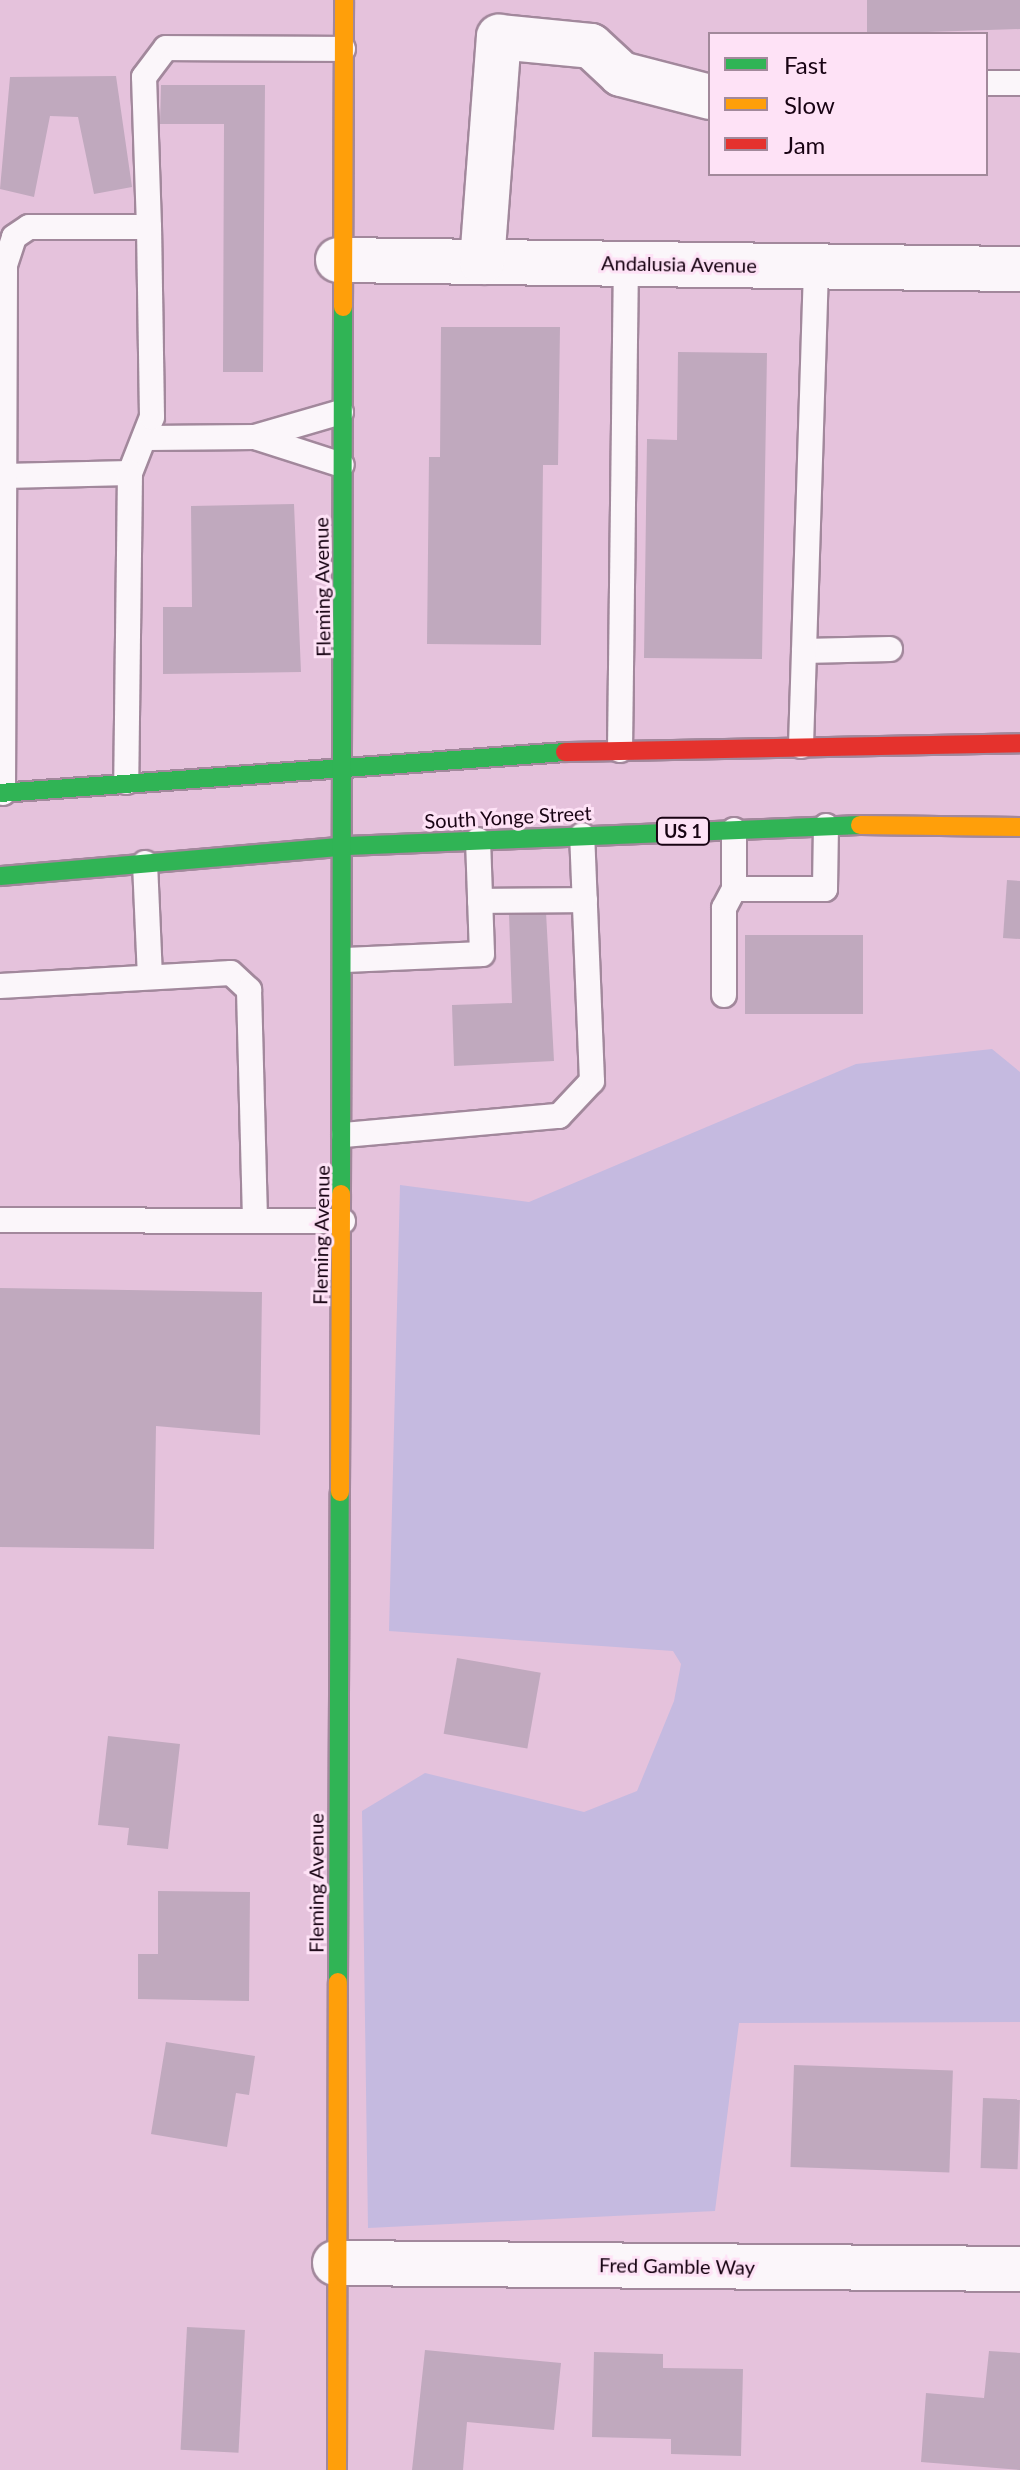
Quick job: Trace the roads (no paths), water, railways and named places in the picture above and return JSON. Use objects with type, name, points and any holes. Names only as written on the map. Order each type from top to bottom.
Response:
[{"type":"street","name":"Fleming Avenue","points":[[337,2470],[335,2263],[347,846],[338,260],[344,0]]},
{"type":"street","points":[[482,262],[499,37],[591,46],[621,74],[708,96]]},
{"type":"street","name":"Andalusia Avenue","points":[[338,260],[1020,269]]},
{"type":"street","points":[[1,793],[347,765],[620,750],[1020,743]]},
{"type":"street","name":"South Yonge Street","points":[[0,876],[347,846],[826,826],[1020,827]]},
{"type":"street","name":"Fred Gamble Way","points":[[335,2263],[1020,2269]]},
{"type":"lane","points":[[126,782],[130,473],[148,438],[149,227],[144,77],[154,55],[166,48],[343,49]]},
{"type":"lane","points":[[988,83],[1020,83]]},
{"type":"lane","points":[[1,793],[5,265],[14,237],[29,227],[149,227]]},
{"type":"lane","points":[[620,750],[626,264]]},
{"type":"lane","points":[[801,746],[816,266]]},
{"type":"lane","points":[[148,438],[255,437],[341,412]]},
{"type":"lane","points":[[255,437],[342,465]]},
{"type":"lane","points":[[4,476],[130,473]]},
{"type":"lane","points":[[804,651],[890,649]]},
{"type":"lane","points":[[734,889],[825,889],[826,826]]},
{"type":"lane","points":[[724,995],[724,908],[734,889],[734,830]]},
{"type":"lane","points":[[344,1135],[559,1116],[592,1081],[582,835]]},
{"type":"lane","points":[[346,960],[482,954],[478,840]]},
{"type":"lane","points":[[145,863],[150,977]]},
{"type":"lane","points":[[480,901],[585,900]]},
{"type":"lane","points":[[0,986],[231,973],[249,990],[255,1221]]},
{"type":"lane","points":[[0,1220],[343,1221]]}]
